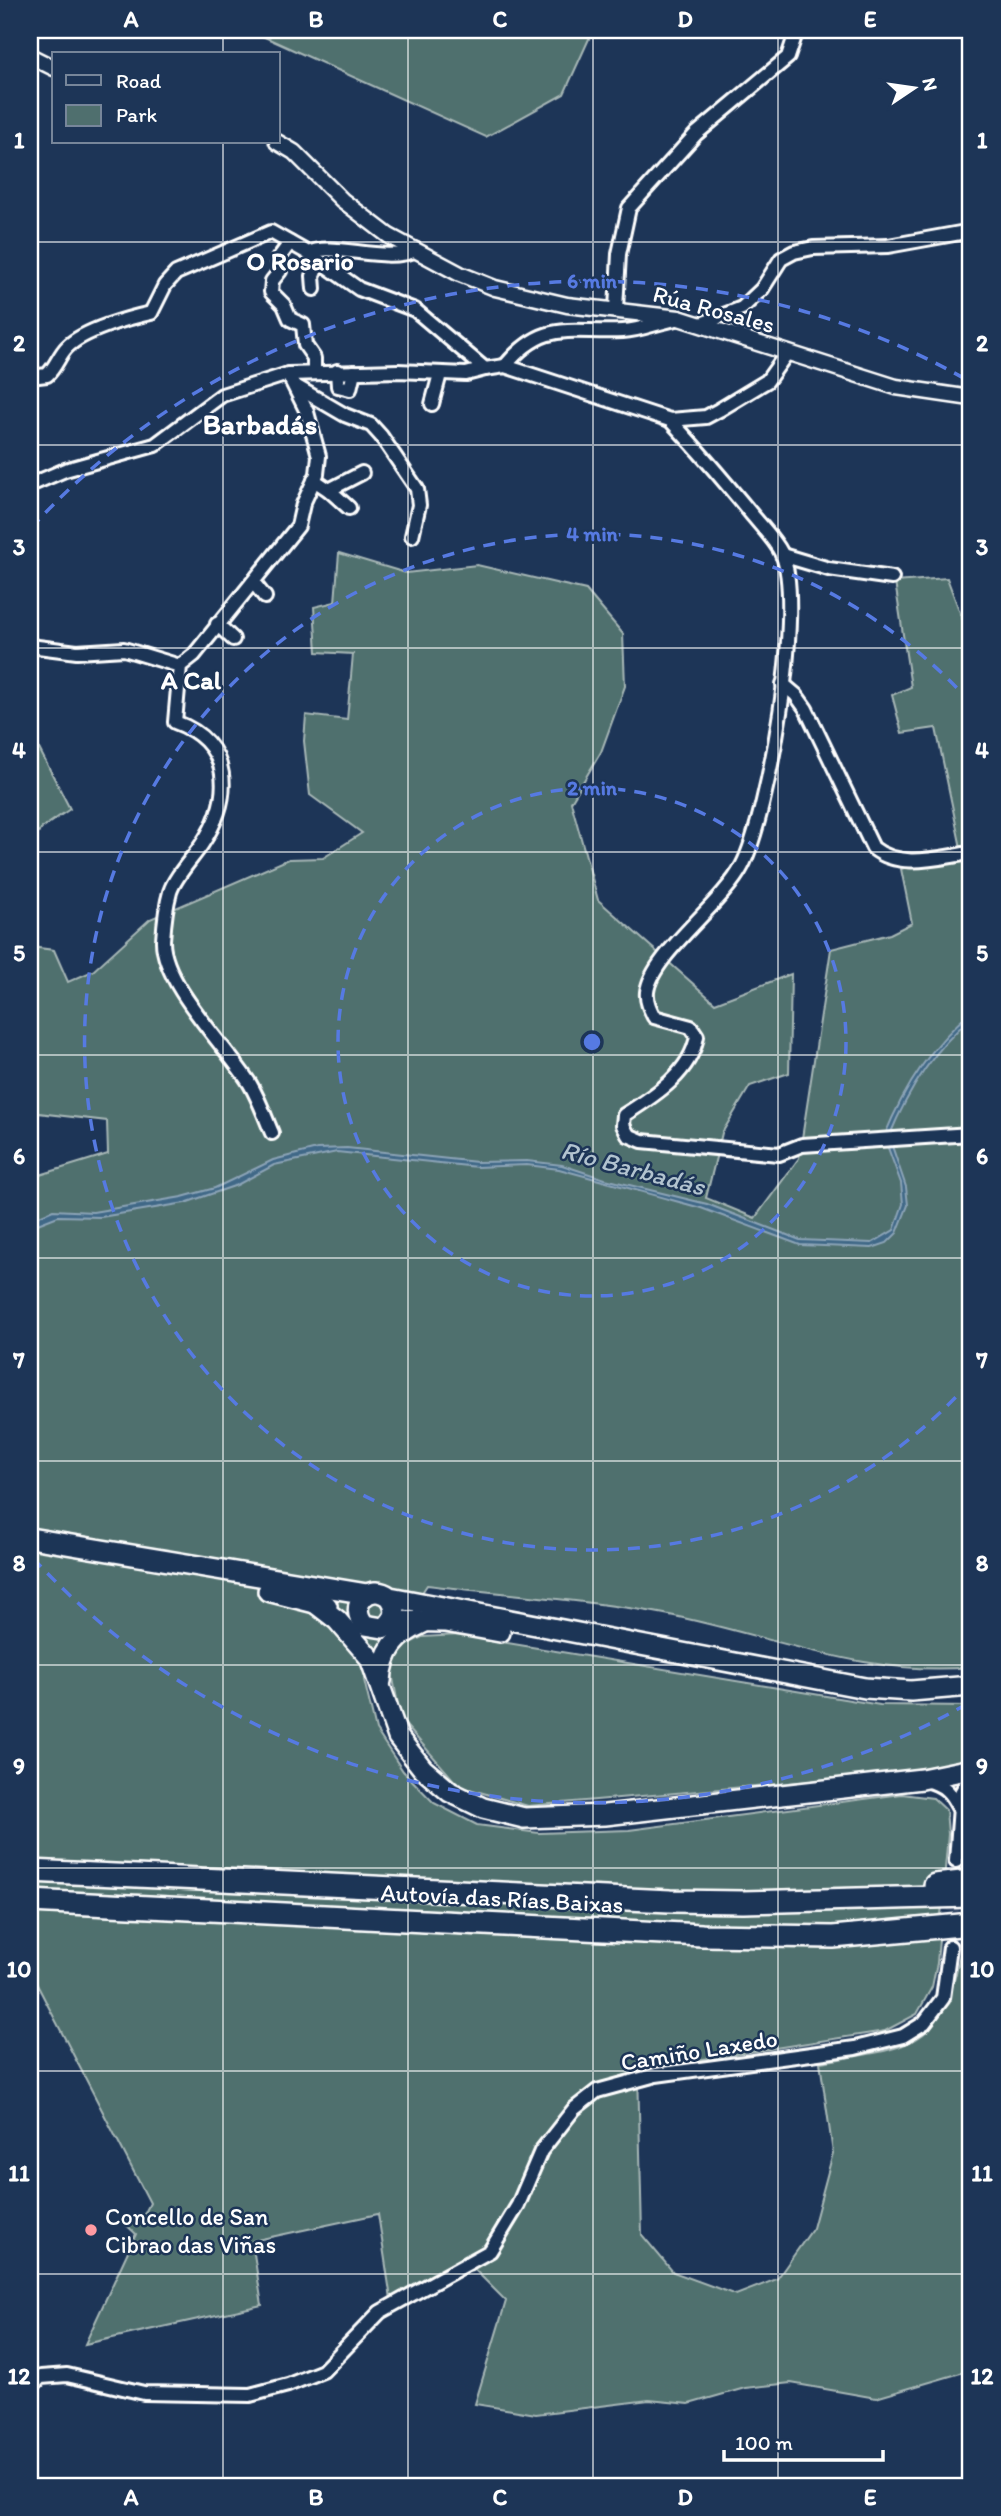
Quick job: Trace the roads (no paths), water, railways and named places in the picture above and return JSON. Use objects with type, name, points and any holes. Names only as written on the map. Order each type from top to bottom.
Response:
[{"type":"highway","name":"Autovía das Rías Baixas","points":[[30,1871],[743,1902],[971,1896]]},
{"type":"highway","points":[[603,1897],[795,1892],[926,1886],[971,1881]]},
{"type":"highway","name":"Autovía das Rías Baixas","points":[[30,1901],[702,1936],[833,1937],[971,1927]]},
{"type":"main road","points":[[30,1538],[367,1594],[379,1591],[390,1597],[865,1688],[899,1691],[971,1686]]},
{"type":"main road","points":[[93,1549],[173,1573],[293,1596],[360,1618],[371,1628],[388,1624],[445,1622],[720,1671],[788,1674]]},
{"type":"main road","points":[[367,1594],[359,1603],[360,1618],[376,1659],[380,1689],[398,1737],[423,1769],[450,1792],[483,1808],[524,1818],[606,1815],[965,1772]]},
{"type":"main road","points":[[376,1659],[395,1608],[390,1597]]},
{"type":"main road","points":[[315,1603],[376,1659]]},
{"type":"main road","points":[[376,1659],[406,1630],[426,1621]]},
{"type":"street","points":[[616,310],[619,254],[629,208],[696,134],[788,57],[797,30]]},
{"type":"street","points":[[30,55],[52,67]]},
{"type":"street","name":"Rúa Rosales","points":[[280,144],[294,152],[364,218],[416,250],[495,288],[528,298],[679,318],[896,387],[971,398]]},
{"type":"street","points":[[30,377],[47,375],[66,349],[76,341],[120,321],[151,313],[168,280],[182,269],[271,232],[359,289],[415,310],[485,369]]},
{"type":"street","points":[[701,324],[742,308],[762,289],[781,259],[794,252],[813,248],[888,246],[971,232]]},
{"type":"street","points":[[290,243],[278,259],[280,271],[272,281],[271,292],[284,305],[290,319],[303,325],[305,345],[314,358],[314,372]]},
{"type":"street","points":[[314,289],[314,258],[319,248],[351,254],[405,254],[416,250]]},
{"type":"street","points":[[505,366],[523,348],[553,332],[579,329],[624,331],[679,318]]},
{"type":"street","points":[[30,485],[65,470],[155,445],[222,395],[288,374],[466,374],[505,366],[670,420],[706,417],[719,410],[767,381],[786,353]]},
{"type":"street","points":[[272,1133],[250,1085],[174,979],[163,942],[170,890],[204,841],[222,798],[222,769],[216,750],[194,731],[175,722],[180,666],[194,655],[294,534],[314,480],[319,456],[297,387],[288,374]]},
{"type":"street","points":[[432,404],[440,374]]},
{"type":"street","points":[[297,387],[345,415],[371,425],[381,436],[417,489],[419,505],[412,536]]},
{"type":"street","points":[[670,420],[713,467],[782,555],[789,608],[783,684],[768,784],[756,832],[741,868],[725,892],[660,961],[647,991],[654,1017],[691,1027],[697,1036],[694,1052],[680,1071],[650,1098],[624,1115],[623,1125],[628,1135],[642,1141],[779,1154],[802,1145],[971,1134]]},
{"type":"street","points":[[329,490],[362,472]]},
{"type":"street","points":[[314,480],[349,508]]},
{"type":"street","points":[[782,555],[829,569],[892,578]]},
{"type":"street","points":[[253,582],[265,597]]},
{"type":"street","points":[[217,624],[233,639]]},
{"type":"street","points":[[30,646],[77,652],[124,649],[180,666]]},
{"type":"street","points":[[783,684],[796,695],[806,709],[873,848],[884,857],[897,861],[971,853]]},
{"type":"street","points":[[956,1861],[959,1811],[957,1777],[965,1772]]},
{"type":"street","points":[[922,1779],[941,1784],[956,1793]]},
{"type":"street","name":"Camiño Laxedo","points":[[30,2388],[41,2377],[67,2375],[144,2393],[250,2395],[288,2385],[323,2371],[380,2312],[490,2250],[518,2205],[541,2151],[574,2109],[597,2091],[656,2075],[855,2048],[903,2036],[924,2023],[943,1997],[950,1947]]},
{"type":"water","points":[[971,1012],[971,1018],[945,1043],[923,1073],[904,1104],[889,1137],[906,1187],[908,1205],[897,1233],[887,1243],[872,1248],[800,1245],[701,1208],[559,1169],[527,1165],[477,1167],[337,1152],[274,1165],[237,1185],[185,1203],[101,1217],[58,1216],[30,1227],[30,1220],[53,1210],[93,1212],[182,1197],[215,1188],[273,1160],[317,1149],[347,1148],[477,1162],[527,1161],[562,1165],[605,1179],[707,1204],[800,1240],[872,1243],[894,1230],[903,1204],[901,1183],[884,1137],[909,1085],[920,1069],[943,1039]]},
{"type":"tunnel","points":[[950,1947],[956,1861]]},
{"type":"place","name":"Concello de San Cibrao das Viñas","points":[[91,2230]]},
{"type":"district","name":"O Rosario","points":[[300,261]]},
{"type":"district","name":"Barbadás","points":[[260,424]]},
{"type":"district","name":"A Cal","points":[[191,680]]},
{"type":"water label","name":"Río Barbadás","points":[[633,1168]]}]
